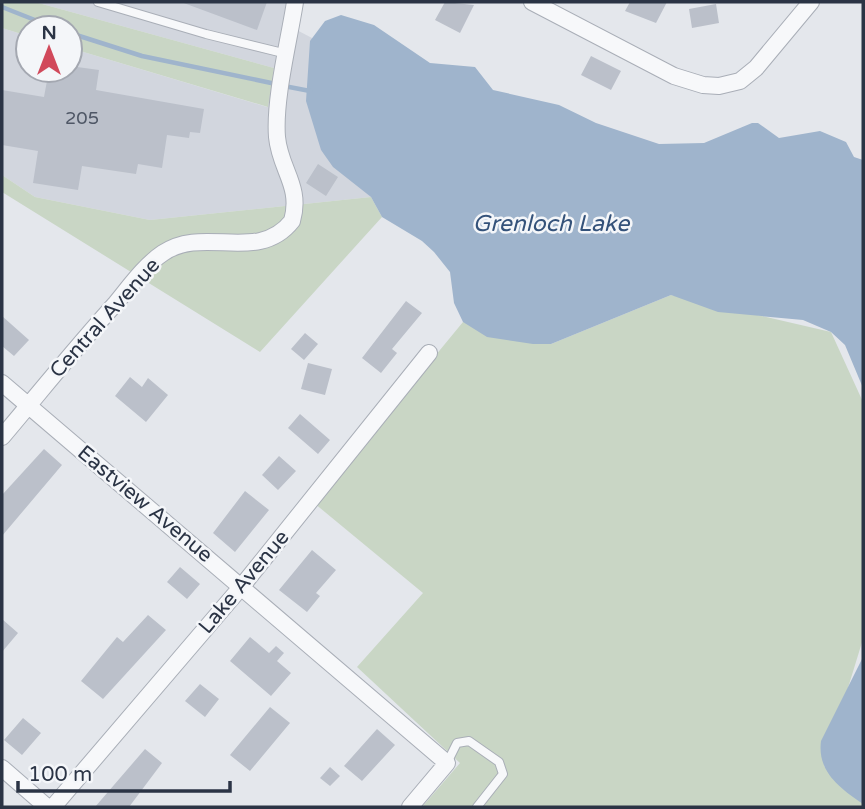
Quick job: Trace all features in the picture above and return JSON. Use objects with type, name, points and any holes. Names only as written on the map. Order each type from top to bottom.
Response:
[{"type":"street","name":"Central Avenue","points":[[2,437],[101,319],[162,253],[188,242],[253,244],[285,230],[292,221],[296,199],[277,137],[295,2]]},
{"type":"street","points":[[531,2],[674,76],[703,85],[719,86],[740,81],[757,68],[811,2]]},
{"type":"street","name":"Lake Avenue","points":[[53,807],[242,586],[429,353]]},
{"type":"street","name":"Eastview Avenue","points":[[2,383],[447,763]]},
{"type":"street","points":[[410,807],[447,763]]},
{"type":"street","points":[[2,768],[47,807]]},
{"type":"lane","points":[[98,2],[287,54]]},
{"type":"lane","points":[[447,763],[457,743],[468,741],[499,762],[503,774],[477,807]]},
{"type":"shaded area","points":[[35,2],[294,2],[291,27],[312,38],[321,150],[371,197],[150,220],[35,197],[2,175],[2,28],[14,32],[14,84],[84,84],[84,52],[267,107],[274,68]]},
{"type":"green space","points":[[2,2],[35,2],[78,14],[14,14],[14,32],[2,28]]},
{"type":"green space","points":[[84,16],[274,68],[268,107],[84,52]]},
{"type":"green space","points":[[2,175],[35,197],[150,220],[371,197],[382,217],[260,352],[2,192]]},
{"type":"green space","points":[[671,295],[831,332],[863,402],[863,639],[824,766],[863,790],[863,807],[422,807],[460,763],[357,667],[423,593],[314,503],[463,322],[551,344]]},
{"type":"water","name":"Grenloch Lake","points":[[341,15],[374,25],[430,63],[475,67],[493,90],[559,105],[596,123],[659,144],[704,143],[752,123],[758,123],[779,138],[820,131],[846,142],[854,157],[863,160],[863,388],[845,345],[831,332],[803,320],[718,312],[671,295],[551,344],[487,337],[463,322],[454,303],[450,272],[434,252],[422,241],[382,217],[371,197],[333,167],[321,150],[306,101],[310,41],[325,21]]},
{"type":"water","points":[[863,657],[863,804],[846,792],[826,770],[821,741]]},
{"type":"building","points":[[181,2],[267,2],[257,30]]},
{"type":"building","points":[[445,2],[474,5],[460,33],[435,20]]},
{"type":"building","points":[[630,2],[667,2],[656,23],[625,11]]},
{"type":"building","points":[[716,4],[719,23],[692,28],[689,9]]},
{"type":"building","points":[[591,56],[621,71],[611,90],[581,75]]},
{"type":"building","points":[[84,68],[99,70],[96,90],[204,109],[200,133],[190,132],[189,138],[167,135],[162,168],[138,164],[136,174],[82,166],[78,190],[33,183],[38,151],[2,145],[2,90],[44,97],[46,84],[84,84]]},
{"type":"building","points":[[318,164],[338,177],[326,196],[306,183]]},
{"type":"building","points":[[406,301],[422,313],[392,349],[397,353],[381,373],[362,358]]},
{"type":"building","points":[[2,316],[29,340],[14,356],[2,346]]},
{"type":"building","points":[[305,333],[318,344],[304,360],[291,349]]},
{"type":"building","points":[[308,363],[332,369],[325,395],[301,389]]},
{"type":"building","points":[[130,377],[142,387],[148,378],[168,395],[146,422],[115,396]]},
{"type":"building","points":[[300,414],[330,440],[318,454],[288,428]]},
{"type":"building","points":[[44,449],[62,465],[2,536],[2,495]]},
{"type":"building","points":[[279,456],[296,471],[278,490],[262,475]]},
{"type":"building","points":[[245,491],[269,510],[235,552],[213,533]]},
{"type":"building","points":[[312,550],[336,570],[316,593],[320,596],[307,612],[279,590]]},
{"type":"building","points":[[180,567],[200,584],[187,599],[167,582]]},
{"type":"building","points":[[148,615],[166,630],[103,699],[81,681],[117,637],[123,642]]},
{"type":"building","points":[[2,619],[18,633],[2,652]]},
{"type":"building","points":[[250,637],[269,653],[276,646],[284,653],[277,661],[291,673],[271,696],[230,661]]},
{"type":"building","points":[[200,684],[219,699],[205,717],[185,701]]},
{"type":"building","points":[[270,707],[290,723],[250,771],[230,755]]},
{"type":"building","points":[[23,718],[41,733],[22,755],[4,740]]},
{"type":"building","points":[[377,729],[395,745],[362,781],[344,766]]},
{"type":"building","points":[[145,749],[162,763],[129,807],[95,807]]},
{"type":"building","points":[[330,767],[340,776],[330,786],[320,778]]},
{"type":"waterway","points":[[2,7],[20,14]]},
{"type":"waterway","points":[[84,37],[142,56],[276,84]]},
{"type":"waterway","points":[[284,86],[310,91]]}]
